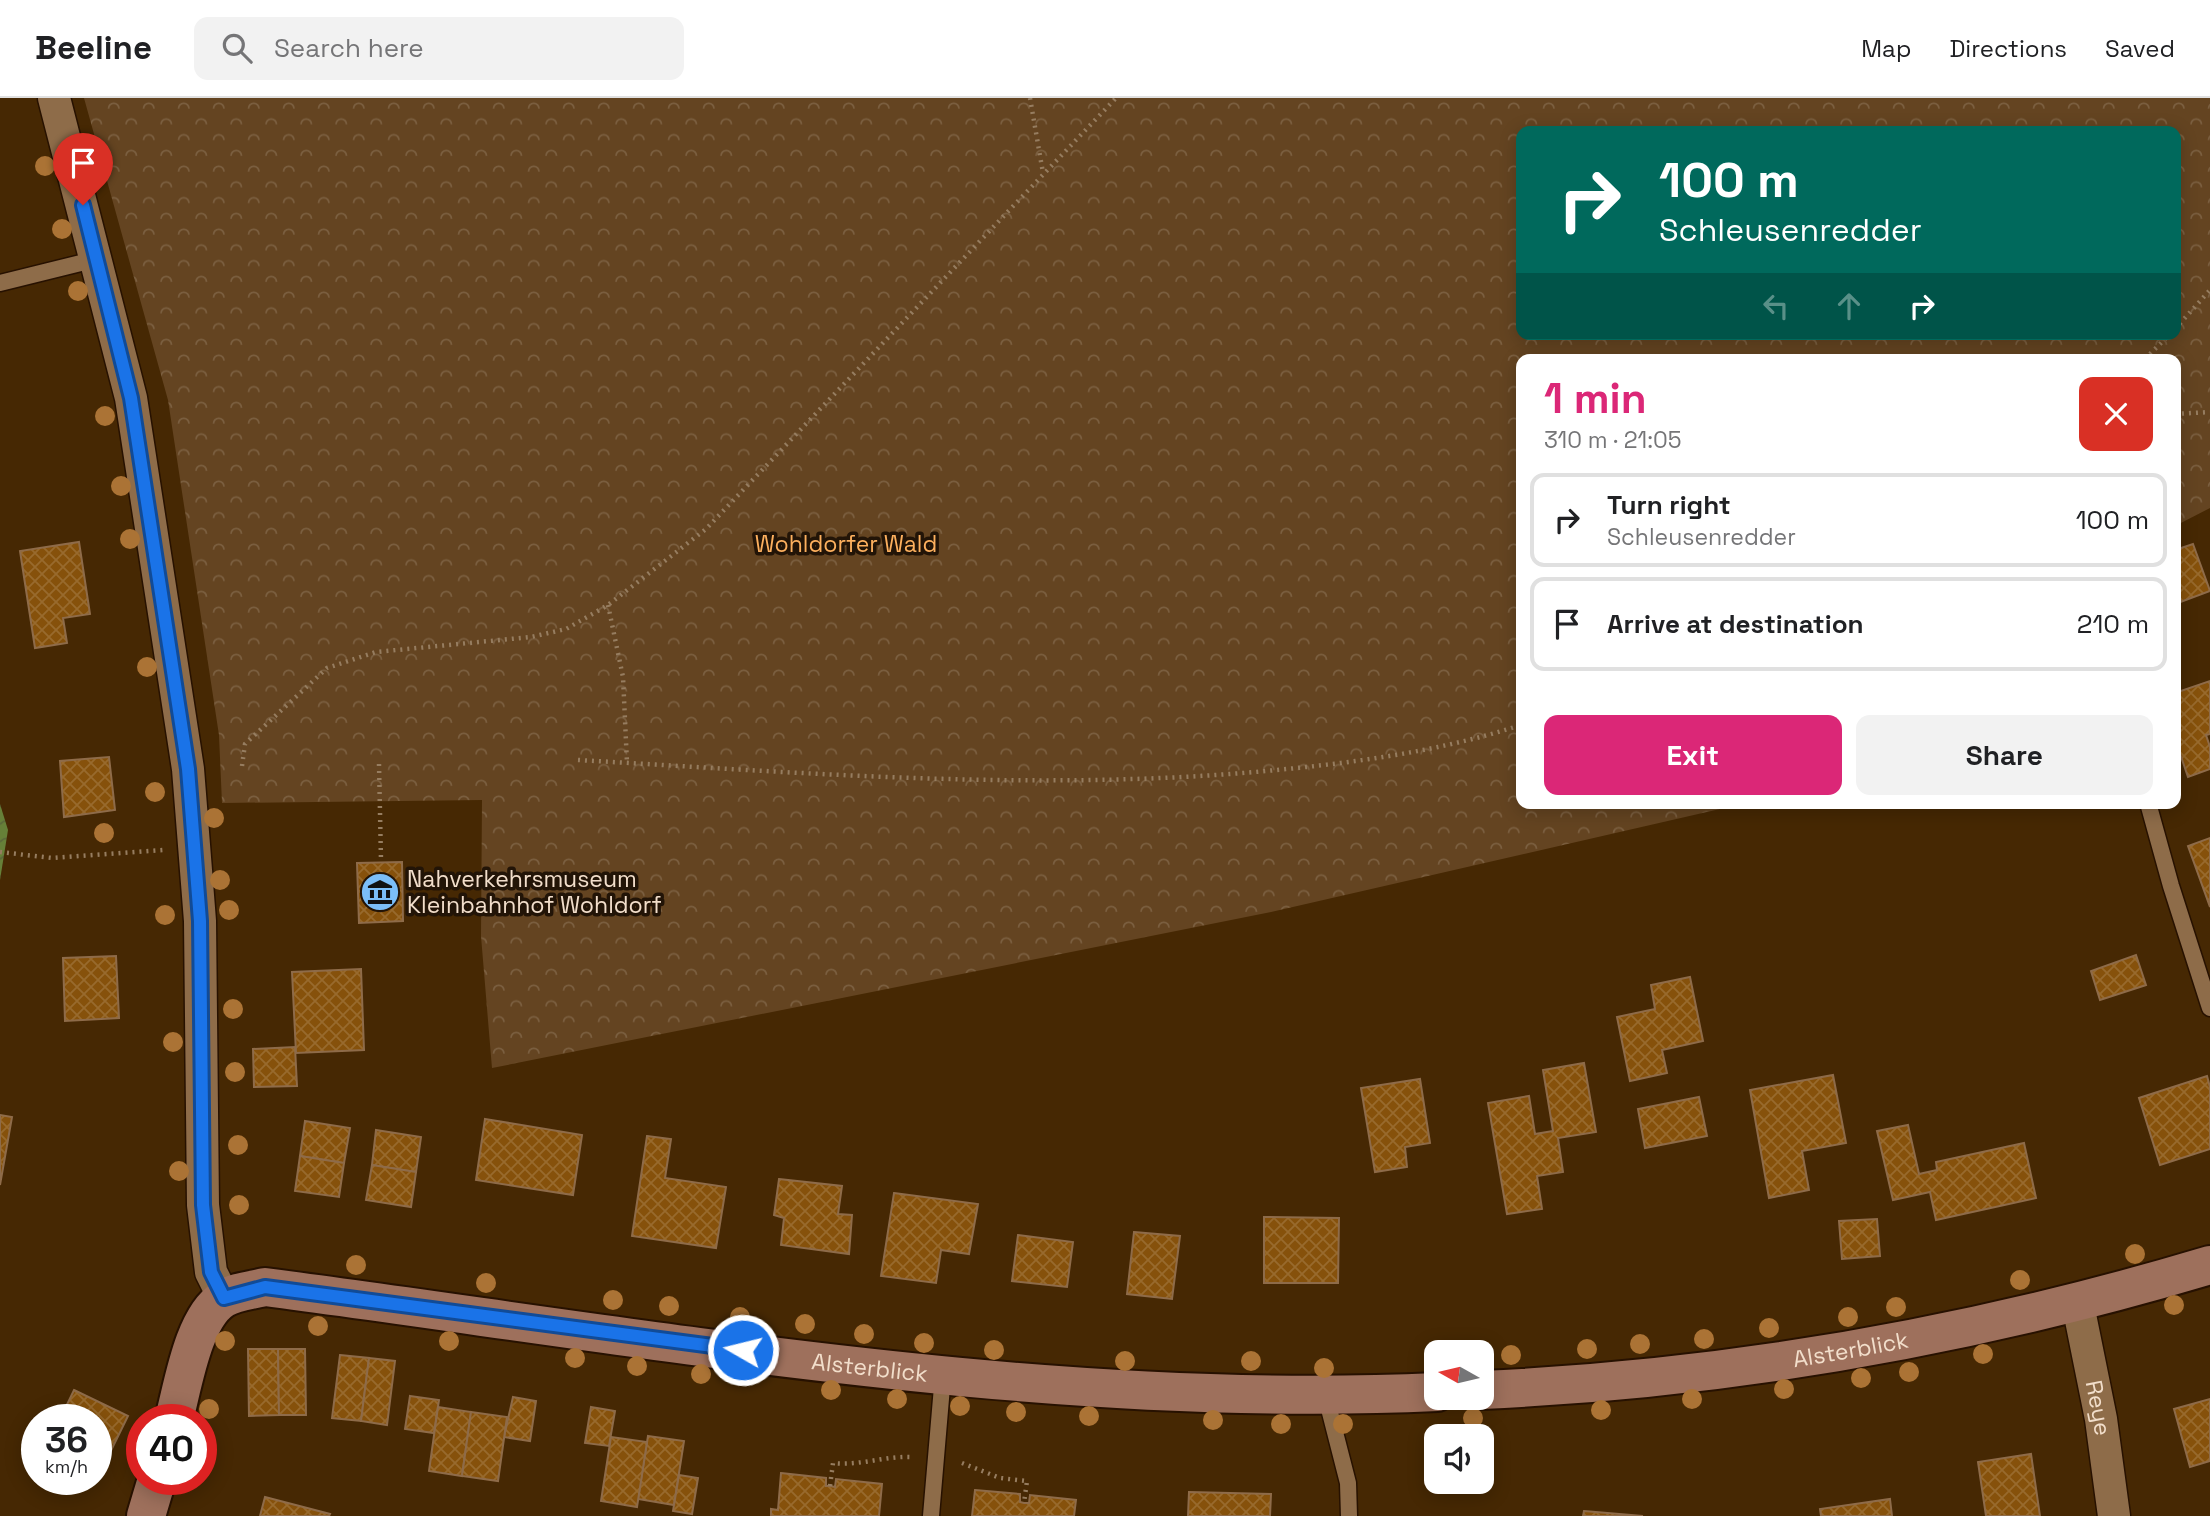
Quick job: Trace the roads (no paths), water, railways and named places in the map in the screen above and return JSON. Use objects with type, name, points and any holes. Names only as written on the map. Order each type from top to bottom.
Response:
[{"type":"street","points":[[54,98],[131,398],[188,769],[200,934],[203,1205],[211,1272],[224,1298],[211,1310],[201,1326],[178,1404]]},
{"type":"street","name":"Alsterblick","points":[[1494,1389],[1570,1386],[1710,1372],[1822,1356],[2077,1300],[2210,1265]]},
{"type":"street","name":"Alsterblick","points":[[224,1298],[265,1287],[943,1375],[1156,1392],[1325,1397],[1424,1393]]},
{"type":"street","name":"Reye","points":[[2077,1300],[2101,1419],[2114,1516]]},
{"type":"street","points":[[146,1516],[152,1495]]},
{"type":"lane","points":[[0,283],[97,259]]},
{"type":"lane","points":[[2150,809],[2210,1008]]},
{"type":"lane","points":[[931,1516],[943,1375]]},
{"type":"lane","points":[[1325,1397],[1348,1483],[1349,1516]]},
{"type":"water","points":[[0,804],[8,830],[0,880]]},
{"type":"place","name":"Nahverkehrsmuseum Kleinbahnhof Wohldorf","points":[[380,892]]},
{"type":"park label","name":"Wohldorfer Wald","points":[[846,544]]}]
